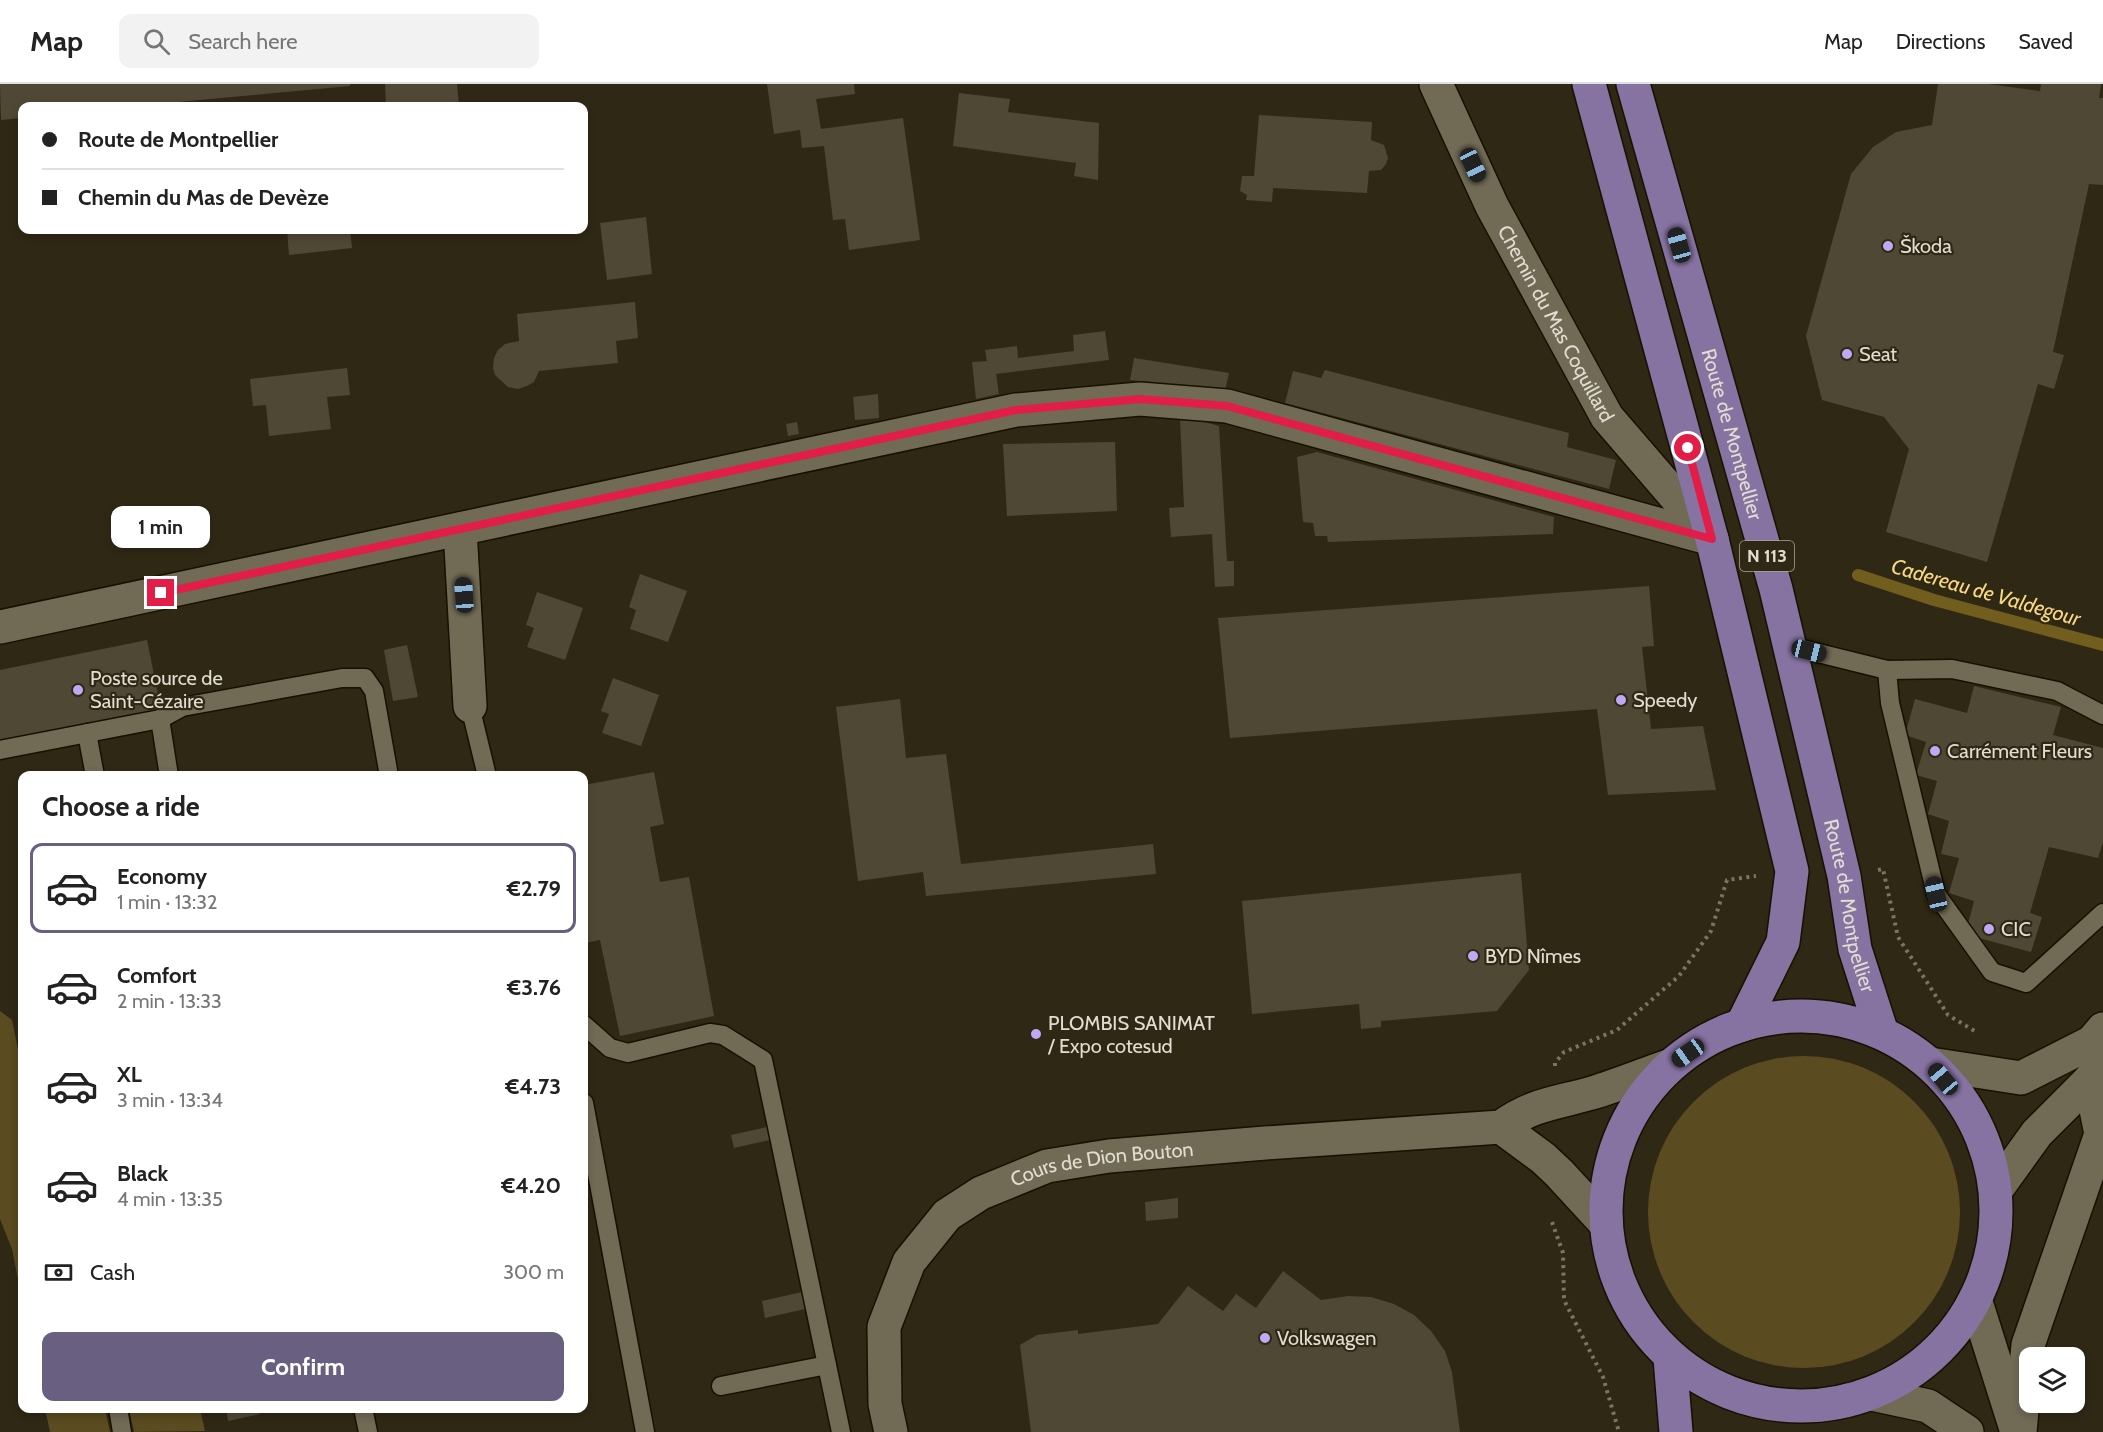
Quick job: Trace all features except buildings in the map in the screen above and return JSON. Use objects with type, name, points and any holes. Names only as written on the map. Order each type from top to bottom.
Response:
[{"type":"main road","name":"N 113","points":[[1589,84],[1712,539],[1792,871],[1783,942],[1742,1024]]},
{"type":"main road","name":"Route de Montpellier","points":[[1633,84],[1776,589],[1844,876],[1855,949],[1882,1033]]},
{"type":"main road","points":[[1803,1015],[1843,1020],[1882,1033],[1930,1064],[1969,1111],[1990,1160],[1995,1190],[1996,1221],[1990,1261],[1975,1299],[1957,1330],[1932,1356],[1904,1378],[1872,1394],[1831,1405],[1773,1406],[1718,1390],[1670,1358],[1632,1312],[1610,1256],[1605,1223],[1609,1171],[1630,1116],[1671,1065],[1704,1041],[1742,1024],[1803,1015]]},
{"type":"main road","points":[[1670,1358],[1676,1432]]},
{"type":"main road","points":[[1806,1432],[1831,1405]]},
{"type":"street","name":"Chemin du Mas Coquillard","points":[[1436,84],[1492,206],[1606,417],[1712,539]]},
{"type":"street","points":[[0,627],[1016,410],[1140,399],[1227,406],[1712,539]]},
{"type":"street","points":[[460,529],[470,706]]},
{"type":"street","points":[[1930,1064],[2021,1078],[2092,1042],[2103,1029]]},
{"type":"street","name":"Cours de Dion Bouton","points":[[891,1432],[885,1404],[884,1328],[909,1262],[947,1215],[981,1193],[1047,1166],[1109,1156],[1501,1127],[1518,1114],[1554,1101],[1590,1093],[1671,1065]]},
{"type":"street","points":[[1995,1190],[2037,1133],[2096,1071]]},
{"type":"street","points":[[2019,1432],[2028,1345],[2101,1134],[2096,1071]]},
{"type":"street","points":[[1501,1127],[1544,1158],[1605,1223]]},
{"type":"street","points":[[1975,1299],[2019,1432]]},
{"type":"street","points":[[1872,1394],[1928,1406],[1967,1432]]},
{"type":"lane","points":[[1790,646],[1887,670],[1952,669],[2057,691],[2103,715]]},
{"type":"lane","points":[[1887,670],[1890,703],[1936,894],[1992,972],[2025,983],[2103,913]]},
{"type":"lane","points":[[0,750],[160,719],[182,707],[342,678],[365,678],[374,691],[388,771]]},
{"type":"lane","points":[[470,706],[486,771]]},
{"type":"lane","points":[[160,719],[168,771]]},
{"type":"lane","points":[[87,733],[94,771]]},
{"type":"lane","points":[[588,1029],[610,1048],[628,1053],[710,1033],[723,1035],[763,1060],[841,1432]]},
{"type":"lane","points":[[588,1126],[645,1432]]},
{"type":"lane","points":[[721,1386],[827,1365]]},
{"type":"lane","points":[[119,1413],[122,1432]]},
{"type":"lane","points":[[364,1413],[368,1432]]},
{"type":"path","points":[[1874,871],[1883,869],[1898,937],[1948,1015],[1984,1037]]},
{"type":"path","points":[[1555,1073],[1555,1063],[1564,1052],[1617,1030],[1678,976],[1711,931],[1727,880],[1758,876]]},
{"type":"path","points":[[1550,1217],[1563,1252],[1564,1300],[1603,1377],[1619,1432]]},
{"type":"shaded area","points":[[0,1011],[12,1020],[18,1049],[18,1280],[12,1249],[0,1219]]},
{"type":"shaded area","points":[[1804,1056],[1834,1059],[1878,1074],[1903,1091],[1925,1113],[1942,1138],[1948,1152],[1957,1182],[1960,1212],[1957,1242],[1942,1286],[1925,1311],[1903,1333],[1878,1350],[1864,1356],[1834,1365],[1804,1368],[1774,1365],[1730,1350],[1705,1333],[1683,1311],[1666,1286],[1660,1272],[1651,1242],[1648,1212],[1651,1182],[1666,1138],[1683,1113],[1705,1091],[1730,1074],[1744,1068],[1774,1059]]},
{"type":"shaded area","points":[[46,1413],[106,1413],[110,1432],[50,1432]]},
{"type":"shaded area","points":[[130,1413],[201,1413],[205,1431],[134,1432]]},
{"type":"waterway","name":"Cadereau de Valdegour","points":[[1858,575],[1934,600],[2103,645]]},
{"type":"place","name":"Škoda","points":[[1888,246]]},
{"type":"place","name":"Seat","points":[[1847,354]]},
{"type":"place","name":"Poste source de Saint-Cézaire","points":[[78,690]]},
{"type":"place","name":"Speedy","points":[[1621,700]]},
{"type":"place","name":"Carrément Fleurs","points":[[1935,751]]},
{"type":"place","name":"CIC","points":[[1989,929]]},
{"type":"place","name":"BYD Nîmes","points":[[1473,956]]},
{"type":"place","name":"PLOMBIS SANIMAT / Expo cotesud","points":[[1036,1034]]},
{"type":"place","name":"Volkswagen","points":[[1265,1338]]},
{"type":"route","points":[[161,593],[1016,410],[1140,399],[1227,406],[1712,539],[1688,448]]}]
